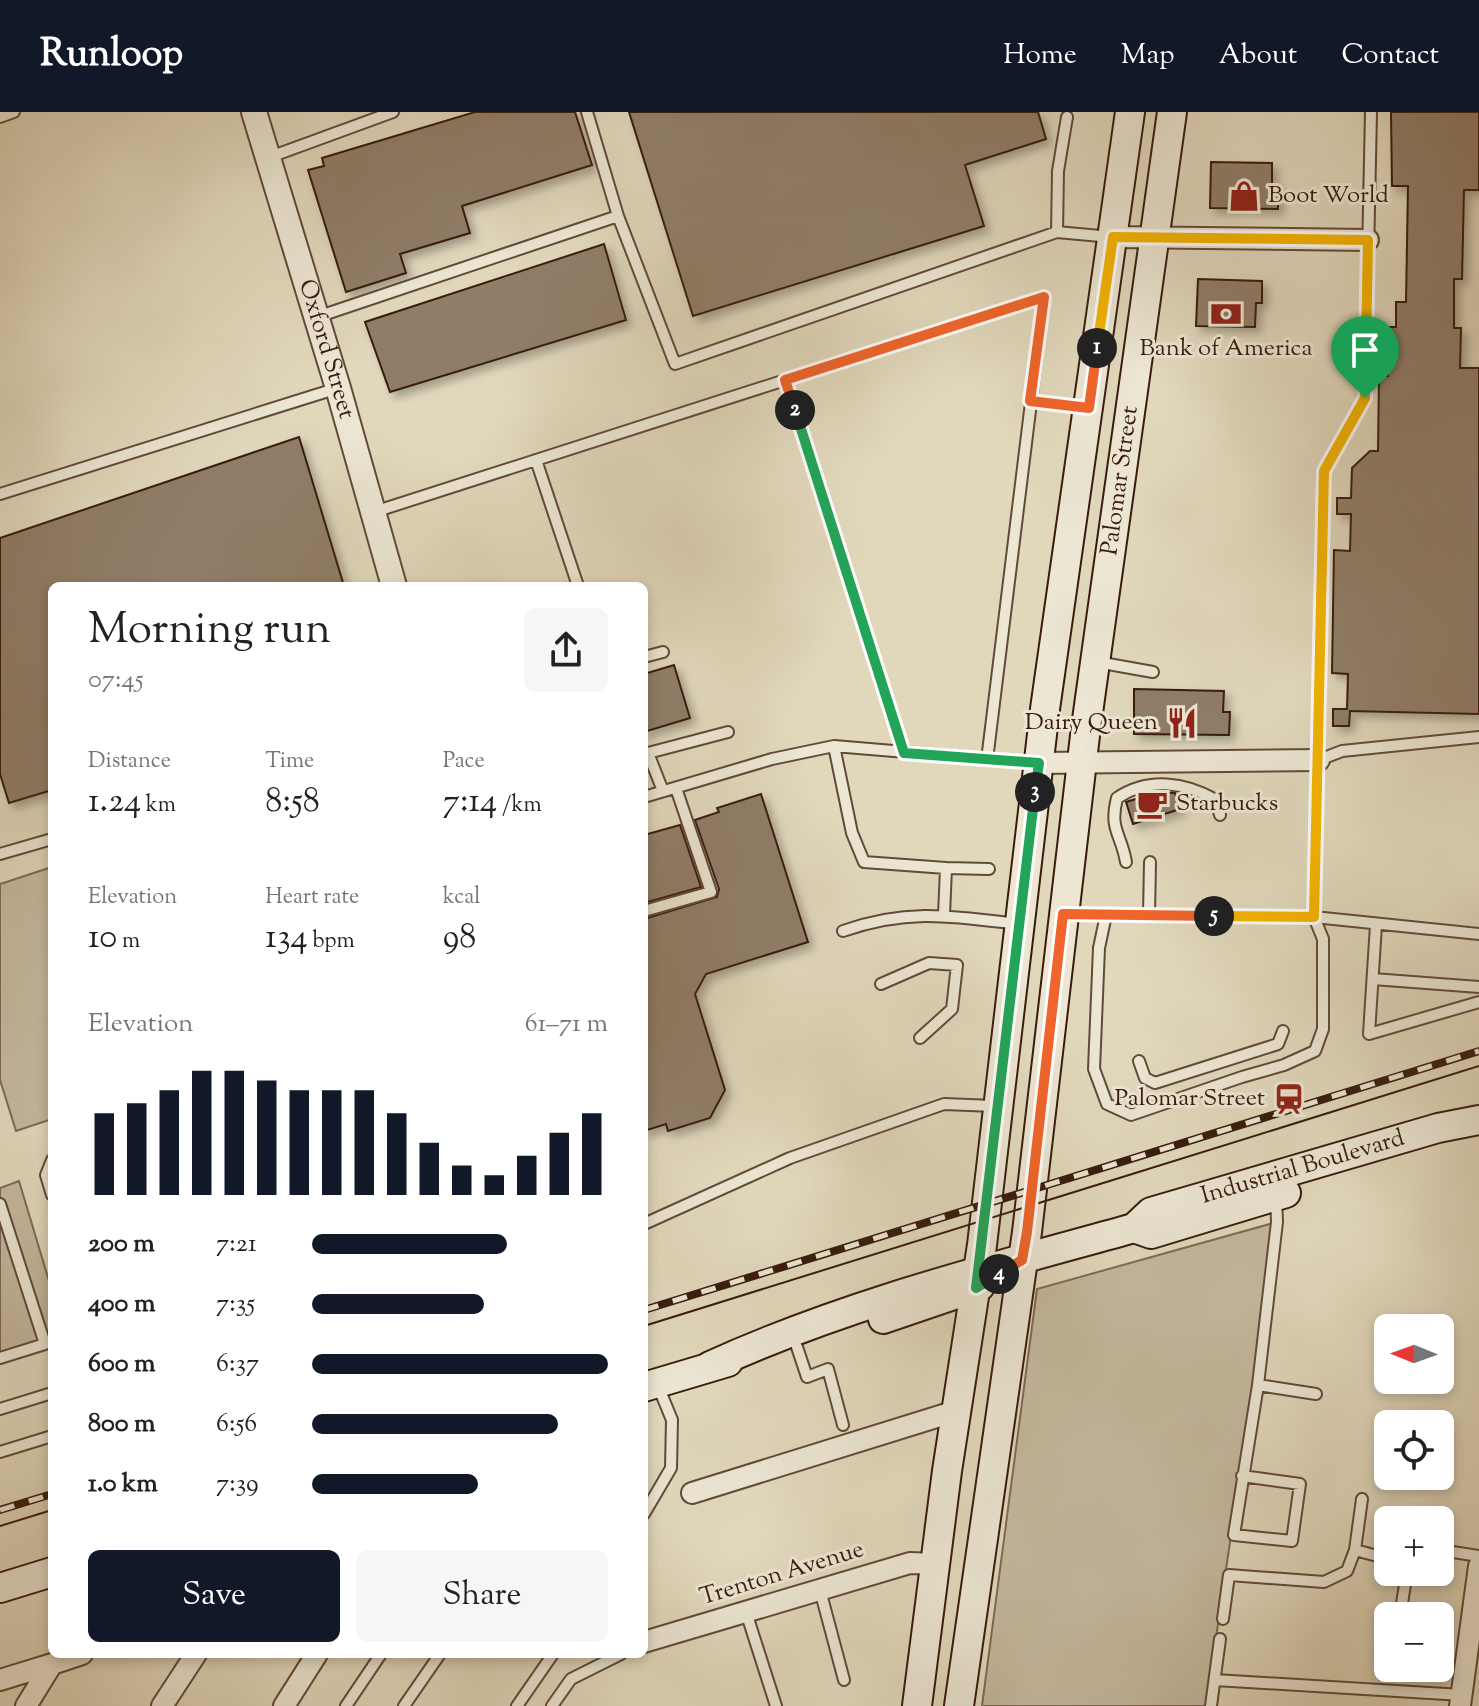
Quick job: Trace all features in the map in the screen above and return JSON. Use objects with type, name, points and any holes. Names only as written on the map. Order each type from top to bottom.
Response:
[{"type":"main road","name":"Palomar Street","points":[[917,1706],[977,1278],[1039,763],[1130,112]]},
{"type":"main road","name":"Palomar Street","points":[[959,1706],[1022,1260],[1095,662],[1172,112]]},
{"type":"main road","name":"Industrial Boulevard","points":[[650,1385],[710,1366],[797,1347],[1022,1260],[1134,1228],[1151,1212],[1438,1128],[1479,1120]]},
{"type":"main road","name":"Industrial Boulevard","points":[[1134,1228],[1151,1234],[1447,1143],[1479,1140]]},
{"type":"main road","name":"Industrial Boulevard","points":[[710,1366],[772,1338],[977,1278]]},
{"type":"main road","points":[[0,1588],[48,1573]]},
{"type":"street","name":"Oxford Street","points":[[254,112],[393,582]]},
{"type":"street","points":[[1113,237],[1368,240]]},
{"type":"street","points":[[1039,763],[1319,760]]},
{"type":"street","points":[[692,1493],[956,1411]]},
{"type":"street","name":"Trenton Avenue","points":[[648,1641],[910,1563],[936,1564]]},
{"type":"street","points":[[1461,1701],[1476,1618],[1479,1566]]},
{"type":"street","points":[[0,1680],[70,1658]]},
{"type":"street","points":[[162,1706],[193,1658]]},
{"type":"street","points":[[284,1706],[314,1658]]},
{"type":"street","points":[[26,1706],[52,1664]]},
{"type":"lane","points":[[0,117],[14,112]]},
{"type":"lane","points":[[268,158],[393,112]]},
{"type":"lane","points":[[587,112],[618,216],[675,364],[1057,232],[1113,237]]},
{"type":"lane","points":[[1106,915],[1099,948],[1094,1069],[1107,1104],[1131,1115],[1284,1065],[1315,1051],[1323,1029],[1323,939],[1314,917],[1324,471],[1365,398],[1371,112]]},
{"type":"lane","points":[[1057,232],[1058,171],[1067,117]]},
{"type":"lane","points":[[317,317],[618,216]]},
{"type":"lane","points":[[374,512],[1044,297],[987,760]]},
{"type":"lane","points":[[785,380],[904,753]]},
{"type":"lane","points":[[0,494],[338,388]]},
{"type":"lane","points":[[1030,401],[1089,408]]},
{"type":"lane","points":[[536,460],[577,582]]},
{"type":"lane","points":[[648,656],[663,652]]},
{"type":"lane","points":[[1095,662],[1153,672]]},
{"type":"lane","points":[[648,753],[728,732]]},
{"type":"lane","points":[[1319,760],[1342,751],[1479,737]]},
{"type":"lane","points":[[834,746],[852,833],[864,862],[989,869]]},
{"type":"lane","points":[[648,796],[772,759],[834,746],[1039,763]]},
{"type":"lane","points":[[648,758],[663,791]]},
{"type":"lane","points":[[1126,862],[1113,828],[1113,814],[1117,798],[1129,790],[1174,784],[1196,788],[1216,800],[1220,815]]},
{"type":"lane","points":[[648,910],[711,892],[676,788]]},
{"type":"lane","points":[[0,854],[48,840]]},
{"type":"lane","points":[[1149,915],[1150,862]]},
{"type":"lane","points":[[944,915],[946,868]]},
{"type":"lane","points":[[1063,914],[1314,917],[1479,934]]},
{"type":"lane","points":[[843,931],[874,920],[944,915],[1020,925]]},
{"type":"lane","points":[[1376,925],[1369,1034],[1479,1002]]},
{"type":"lane","points":[[881,984],[929,963],[957,965],[952,1009],[920,1038]]},
{"type":"lane","points":[[1373,979],[1479,987]]},
{"type":"lane","points":[[1139,1061],[1145,1078],[1155,1083],[1278,1044],[1283,1031]]},
{"type":"lane","points":[[648,1222],[790,1158],[944,1104],[997,1106]]},
{"type":"lane","points":[[1242,1476],[1300,1484],[1292,1541],[1234,1535],[1242,1476],[1258,1385],[1277,1222],[1276,1196]]},
{"type":"lane","points":[[0,1204],[45,1344],[0,1358]]},
{"type":"lane","points":[[797,1347],[807,1377],[828,1369],[843,1425]]},
{"type":"lane","points":[[648,1507],[671,1468],[672,1420],[650,1385]]},
{"type":"lane","points":[[1258,1385],[1316,1394]]},
{"type":"lane","points":[[0,1409],[48,1394]]},
{"type":"lane","points":[[0,1452],[48,1437]]},
{"type":"lane","points":[[1223,1619],[1229,1575],[1324,1582],[1347,1571],[1355,1550],[1362,1499]]},
{"type":"lane","points":[[1355,1550],[1374,1555]]},
{"type":"lane","points":[[1454,1552],[1479,1556]]},
{"type":"lane","points":[[820,1590],[844,1680]]},
{"type":"lane","points":[[746,1612],[776,1706]]},
{"type":"lane","points":[[1211,1706],[1220,1639]]},
{"type":"lane","points":[[346,1706],[378,1658]]},
{"type":"lane","points":[[404,1706],[437,1658]]},
{"type":"lane","points":[[517,1706],[550,1658]]},
{"type":"lane","points":[[552,1706],[571,1679],[613,1658]]},
{"type":"lane","points":[[1215,1680],[1461,1701]]},
{"type":"shaded area","points":[[48,868],[48,1120],[16,1131],[0,1080],[0,884]]},
{"type":"shaded area","points":[[19,1181],[48,1278],[48,1347],[0,1363],[0,1188]]},
{"type":"shaded area","points":[[1277,1222],[1206,1706],[982,1706],[1037,1289]]},
{"type":"building","points":[[475,112],[575,112],[592,165],[462,206],[470,233],[400,254],[406,273],[346,292],[308,170],[324,166],[322,158]]},
{"type":"building","points":[[629,112],[1038,112],[1046,139],[965,165],[984,226],[693,316]]},
{"type":"building","points":[[1391,112],[1479,112],[1479,190],[1464,190],[1462,279],[1454,279],[1454,328],[1461,328],[1460,368],[1479,368],[1479,714],[1350,711],[1349,726],[1333,726],[1333,709],[1347,709],[1348,674],[1332,673],[1334,550],[1350,551],[1351,514],[1337,514],[1337,498],[1351,498],[1352,468],[1370,451],[1378,451],[1379,376],[1388,376],[1389,327],[1396,327],[1396,302],[1406,302],[1408,186],[1392,186]]},
{"type":"building","name":"Boot World","points":[[1211,162],[1272,163],[1272,185],[1278,185],[1278,209],[1210,208]]},
{"type":"building","points":[[604,244],[626,320],[390,392],[365,322]]},
{"type":"building","name":"Bank of America","points":[[1198,279],[1262,281],[1262,303],[1256,303],[1255,327],[1196,326]]},
{"type":"building","points":[[299,437],[343,582],[48,582],[48,791],[9,803],[0,774],[0,538]]},
{"type":"building","points":[[674,665],[690,718],[648,731],[648,673]]},
{"type":"building","name":"Dairy Queen","points":[[1134,689],[1224,691],[1223,712],[1230,712],[1229,735],[1134,734]]},
{"type":"building","name":"Starbucks","points":[[1155,793],[1175,793],[1180,809],[1133,824],[1126,802]]},
{"type":"building","points":[[761,794],[808,942],[706,974],[695,994],[725,1090],[710,1118],[668,1131],[666,1124],[648,1130],[648,918],[717,897],[719,889],[695,820],[719,812],[717,808]]},
{"type":"building","points":[[680,825],[701,887],[648,902],[648,834]]},
{"type":"tram line","points":[[648,1325],[1479,1066]]},
{"type":"tram line","points":[[0,1526],[48,1511]]},
{"type":"railway","points":[[648,1309],[1479,1051]]},
{"type":"railway","points":[[0,1510],[48,1495]]},
{"type":"place","name":"Boot World","points":[[1244,196]]},
{"type":"place","name":"Bank of America","points":[[1226,314]]},
{"type":"place","name":"Dairy Queen","points":[[1182,723]]},
{"type":"place","name":"Starbucks","points":[[1152,804]]},
{"type":"place","name":"Palomar Street","points":[[1289,1099]]},
{"type":"route","points":[[1113,237],[1368,240],[1365,398],[1324,471],[1314,917],[1063,914],[1022,1260],[976,1288],[1039,763],[904,753],[785,380],[1044,297],[1030,401],[1089,408],[1113,237]]}]
